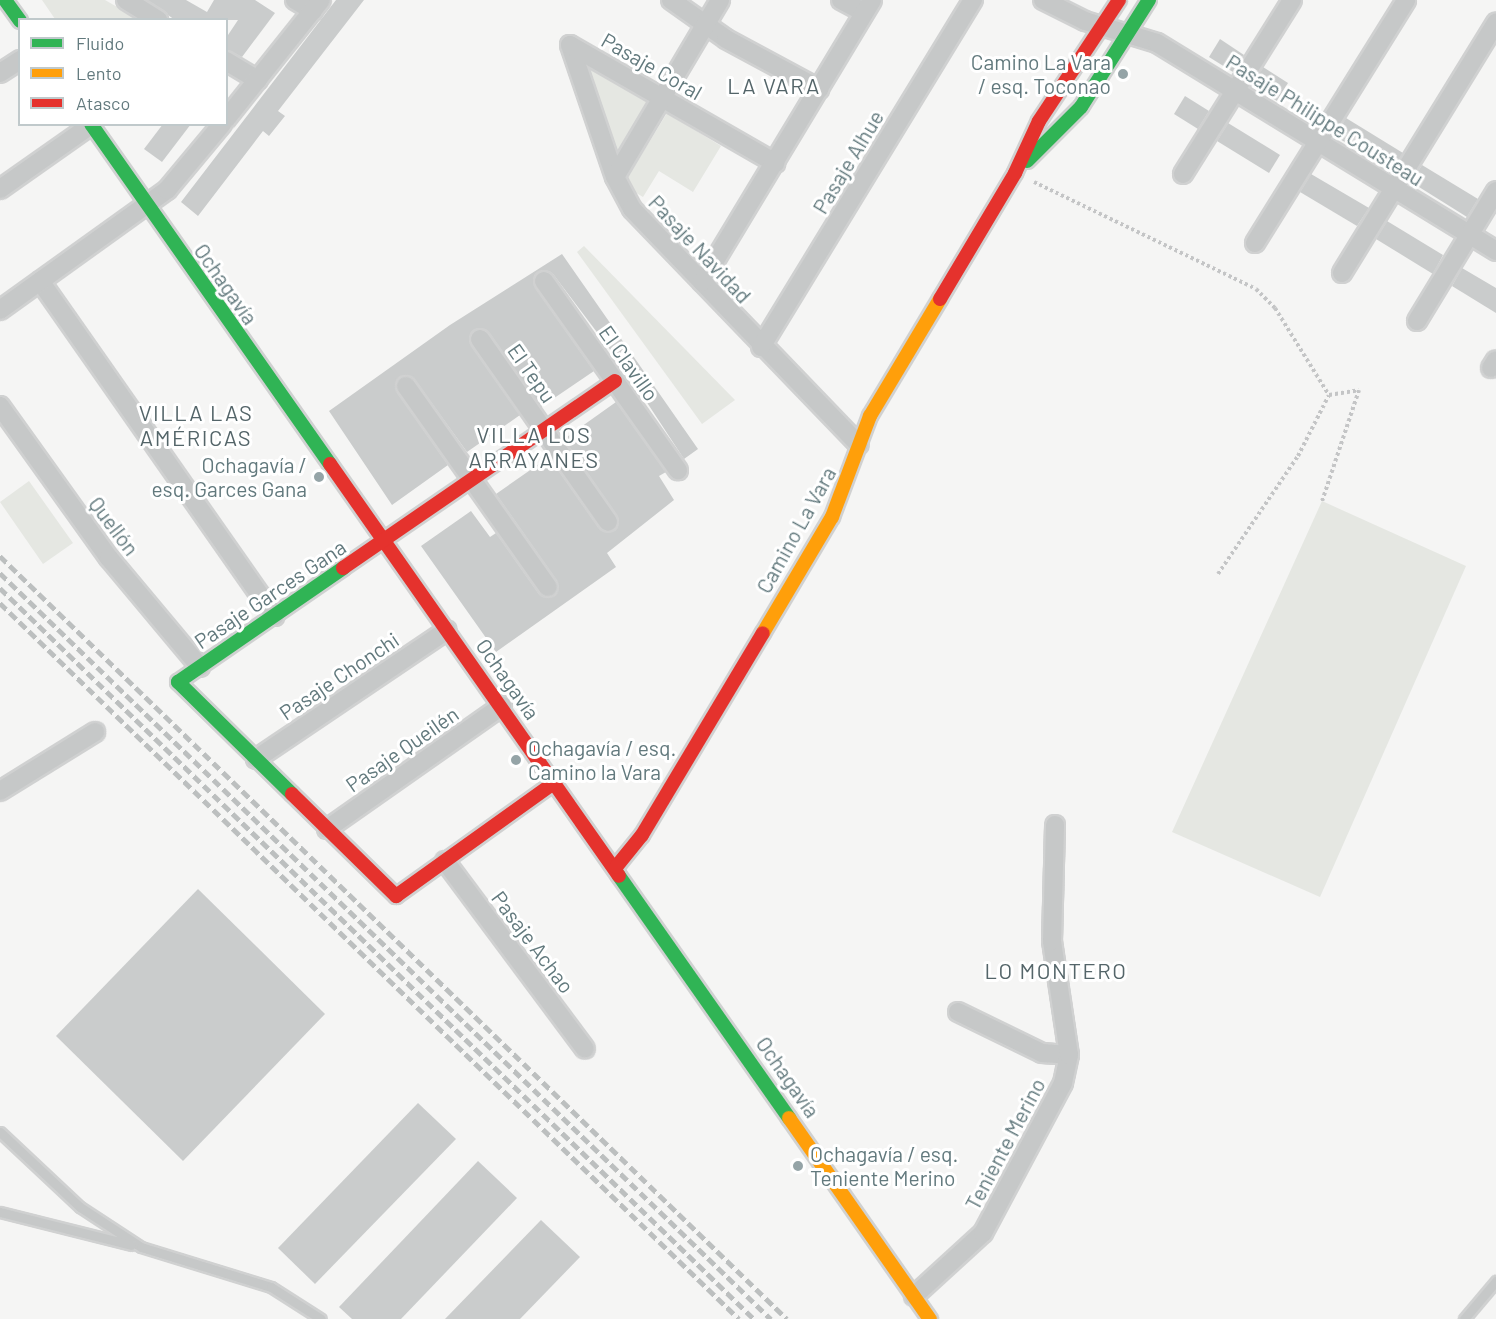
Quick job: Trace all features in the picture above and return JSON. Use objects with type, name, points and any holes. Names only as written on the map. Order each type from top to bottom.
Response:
[{"type":"street","points":[[5,0],[18,18]]},
{"type":"street","points":[[126,0],[155,18]]},
{"type":"street","points":[[228,117],[317,5],[295,0]]},
{"type":"street","points":[[671,0],[726,39],[819,89]]},
{"type":"street","points":[[615,177],[720,0]]},
{"type":"street","points":[[702,282],[868,6],[841,0]]},
{"type":"street","name":"Pasaje Alhue","points":[[762,347],[973,0]]},
{"type":"street","name":"Pasaje Philippe Cousteau","points":[[1043,0],[1103,28],[1157,43],[1496,251]]},
{"type":"street","name":"Camino La Vara","points":[[616,867],[642,835],[832,517],[859,445],[882,395],[1015,173],[1039,121],[1103,28],[1119,0]]},
{"type":"street","name":"Camino La Vara","points":[[1015,173],[1081,107],[1149,0]]},
{"type":"street","points":[[1183,174],[1292,0]]},
{"type":"street","points":[[1255,243],[1406,0]]},
{"type":"street","points":[[1342,273],[1496,23]]},
{"type":"street","name":"Pasaje Navidad","points":[[570,45],[615,177],[632,209],[762,347],[859,445]]},
{"type":"street","name":"Pasaje Coral","points":[[570,45],[775,163]]},
{"type":"street","points":[[0,73],[18,61]]},
{"type":"street","points":[[228,62],[258,80]]},
{"type":"street","points":[[0,189],[90,126]]},
{"type":"street","name":"Ochagavía","points":[[92,126],[616,867],[930,1319]]},
{"type":"street","points":[[0,310],[147,206],[176,180],[220,126]]},
{"type":"street","points":[[1417,321],[1496,191]]},
{"type":"street","points":[[40,281],[275,616]]},
{"type":"street","name":"El Clavillo","points":[[544,281],[678,470]]},
{"type":"street","name":"El Tepu","points":[[480,339],[608,522]]},
{"type":"street","name":"Pasaje Garces Gana","points":[[256,759],[178,682],[615,381]]},
{"type":"street","points":[[406,386],[548,587]]},
{"type":"street","name":"Quellón","points":[[0,406],[95,539],[200,667]]},
{"type":"street","name":"Pasaje Chonchi","points":[[256,759],[447,630]]},
{"type":"street","name":"Pasaje Queilén","points":[[327,829],[501,706]]},
{"type":"street","points":[[0,791],[95,732]]},
{"type":"street","points":[[256,759],[396,896],[555,782]]},
{"type":"street","name":"Teniente Merino","points":[[914,1296],[963,1256],[1003,1203],[1063,1083],[1069,1055],[1052,941],[1055,825]]},
{"type":"street","name":"Pasaje Achao","points":[[445,861],[585,1049]]},
{"type":"street","name":"Teniente Merino","points":[[958,1012],[1042,1053],[1069,1055]]},
{"type":"lane","points":[[0,1132],[80,1207],[141,1247]]},
{"type":"lane","points":[[0,1212],[141,1247],[271,1287],[321,1319]]},
{"type":"lane","points":[[1464,1319],[1496,1281]]},
{"type":"path","points":[[1015,173],[1256,289],[1275,308],[1329,394]]},
{"type":"path","points":[[1322,501],[1359,390],[1329,394]]},
{"type":"path","points":[[1218,574],[1298,456],[1329,394]]},
{"type":"shaded area","points":[[42,0],[105,0],[136,18],[54,18]]},
{"type":"shaded area","points":[[583,62],[650,102],[617,156]]},
{"type":"shaded area","points":[[667,113],[721,146],[693,192],[659,171],[643,197],[623,185]]},
{"type":"shaded area","points":[[584,246],[735,400],[702,424],[577,252]]},
{"type":"shaded area","points":[[29,481],[73,543],[43,564],[0,502]]},
{"type":"shaded area","points":[[1322,501],[1466,566],[1320,897],[1172,832]]},
{"type":"building","points":[[147,0],[186,0],[207,12],[214,0],[255,0],[275,13],[242,57],[228,51],[228,35],[238,20],[172,18]]},
{"type":"building","points":[[336,0],[364,0],[278,111],[285,116],[269,136],[263,131],[198,216],[181,202]]},
{"type":"building","points":[[1220,39],[1244,55],[1233,72],[1209,57]]},
{"type":"building","points":[[1263,67],[1288,83],[1277,101],[1252,85]]},
{"type":"building","points":[[1185,96],[1209,111],[1198,129],[1174,114]]},
{"type":"building","points":[[1346,118],[1403,153],[1392,171],[1335,136]]},
{"type":"building","points":[[1228,123],[1280,155],[1269,173],[1217,141]]},
{"type":"building","points":[[161,126],[189,126],[162,162],[144,149]]},
{"type":"building","points":[[1422,165],[1478,199],[1467,217],[1411,182]]},
{"type":"building","points":[[1311,174],[1369,208],[1357,226],[1300,192]]},
{"type":"building","points":[[1387,221],[1443,255],[1433,274],[1376,239]]},
{"type":"building","points":[[562,254],[698,449],[684,459],[627,372],[553,274],[542,270],[534,276],[535,287],[594,371],[541,407],[489,333],[474,330],[471,345],[520,415],[467,452],[415,380],[400,377],[397,392],[448,465],[392,505],[329,411],[450,325]]},
{"type":"building","points":[[1462,268],[1496,288],[1496,313],[1452,286]]},
{"type":"building","points":[[616,402],[666,472],[659,476],[674,500],[607,553],[616,567],[496,652],[421,546],[471,511],[490,537],[496,533],[539,594],[555,596],[557,581],[496,494],[549,457],[599,528],[615,531],[617,516],[564,439]]},
{"type":"building","points":[[198,889],[325,1014],[183,1161],[56,1036]]},
{"type":"building","points":[[418,1103],[456,1139],[315,1284],[278,1248]]},
{"type":"building","points":[[478,1161],[517,1198],[401,1319],[352,1319],[339,1307]]},
{"type":"building","points":[[541,1220],[580,1257],[520,1319],[445,1319]]},
{"type":"railway","points":[[0,556],[787,1319]]},
{"type":"railway","points":[[0,573],[771,1319]]},
{"type":"railway","points":[[0,588],[754,1319]]},
{"type":"railway","points":[[0,603],[739,1319]]},
{"type":"traffic: fast","points":[[5,0],[18,18]]},
{"type":"traffic: fast","points":[[1027,161],[1081,107],[1149,0]]},
{"type":"traffic: fast","points":[[92,126],[330,464]]},
{"type":"traffic: fast","points":[[292,794],[178,682],[343,568]]},
{"type":"traffic: fast","points":[[619,876],[789,1118]]},
{"type":"traffic: slow","points":[[763,633],[832,517],[870,416],[940,299]]},
{"type":"traffic: slow","points":[[789,1118],[930,1319]]},
{"type":"traffic: jam","points":[[940,299],[1015,173],[1039,121],[1119,0]]},
{"type":"traffic: jam","points":[[343,568],[615,381]]},
{"type":"traffic: jam","points":[[330,464],[619,876]]},
{"type":"traffic: jam","points":[[616,867],[642,835],[763,633]]},
{"type":"traffic: jam","points":[[292,794],[396,896],[555,782]]},
{"type":"place","name":"Camino La Vara / esq. Toconao","points":[[1123,74]]},
{"type":"place","name":"Ochagavía / esq. Garces Gana","points":[[319,477]]},
{"type":"place","name":"Ochagavía / esq. Camino la Vara","points":[[516,760]]},
{"type":"place","name":"Ochagavía / esq. Teniente Merino","points":[[798,1166]]},
{"type":"district","name":"LA VARA","points":[[774,86]]},
{"type":"district","name":"VILLA LAS AMÉRICAS","points":[[196,425]]},
{"type":"district","name":"VILLA LOS ARRAYANES","points":[[534,446]]},
{"type":"district","name":"LO MONTERO","points":[[1056,971]]}]
